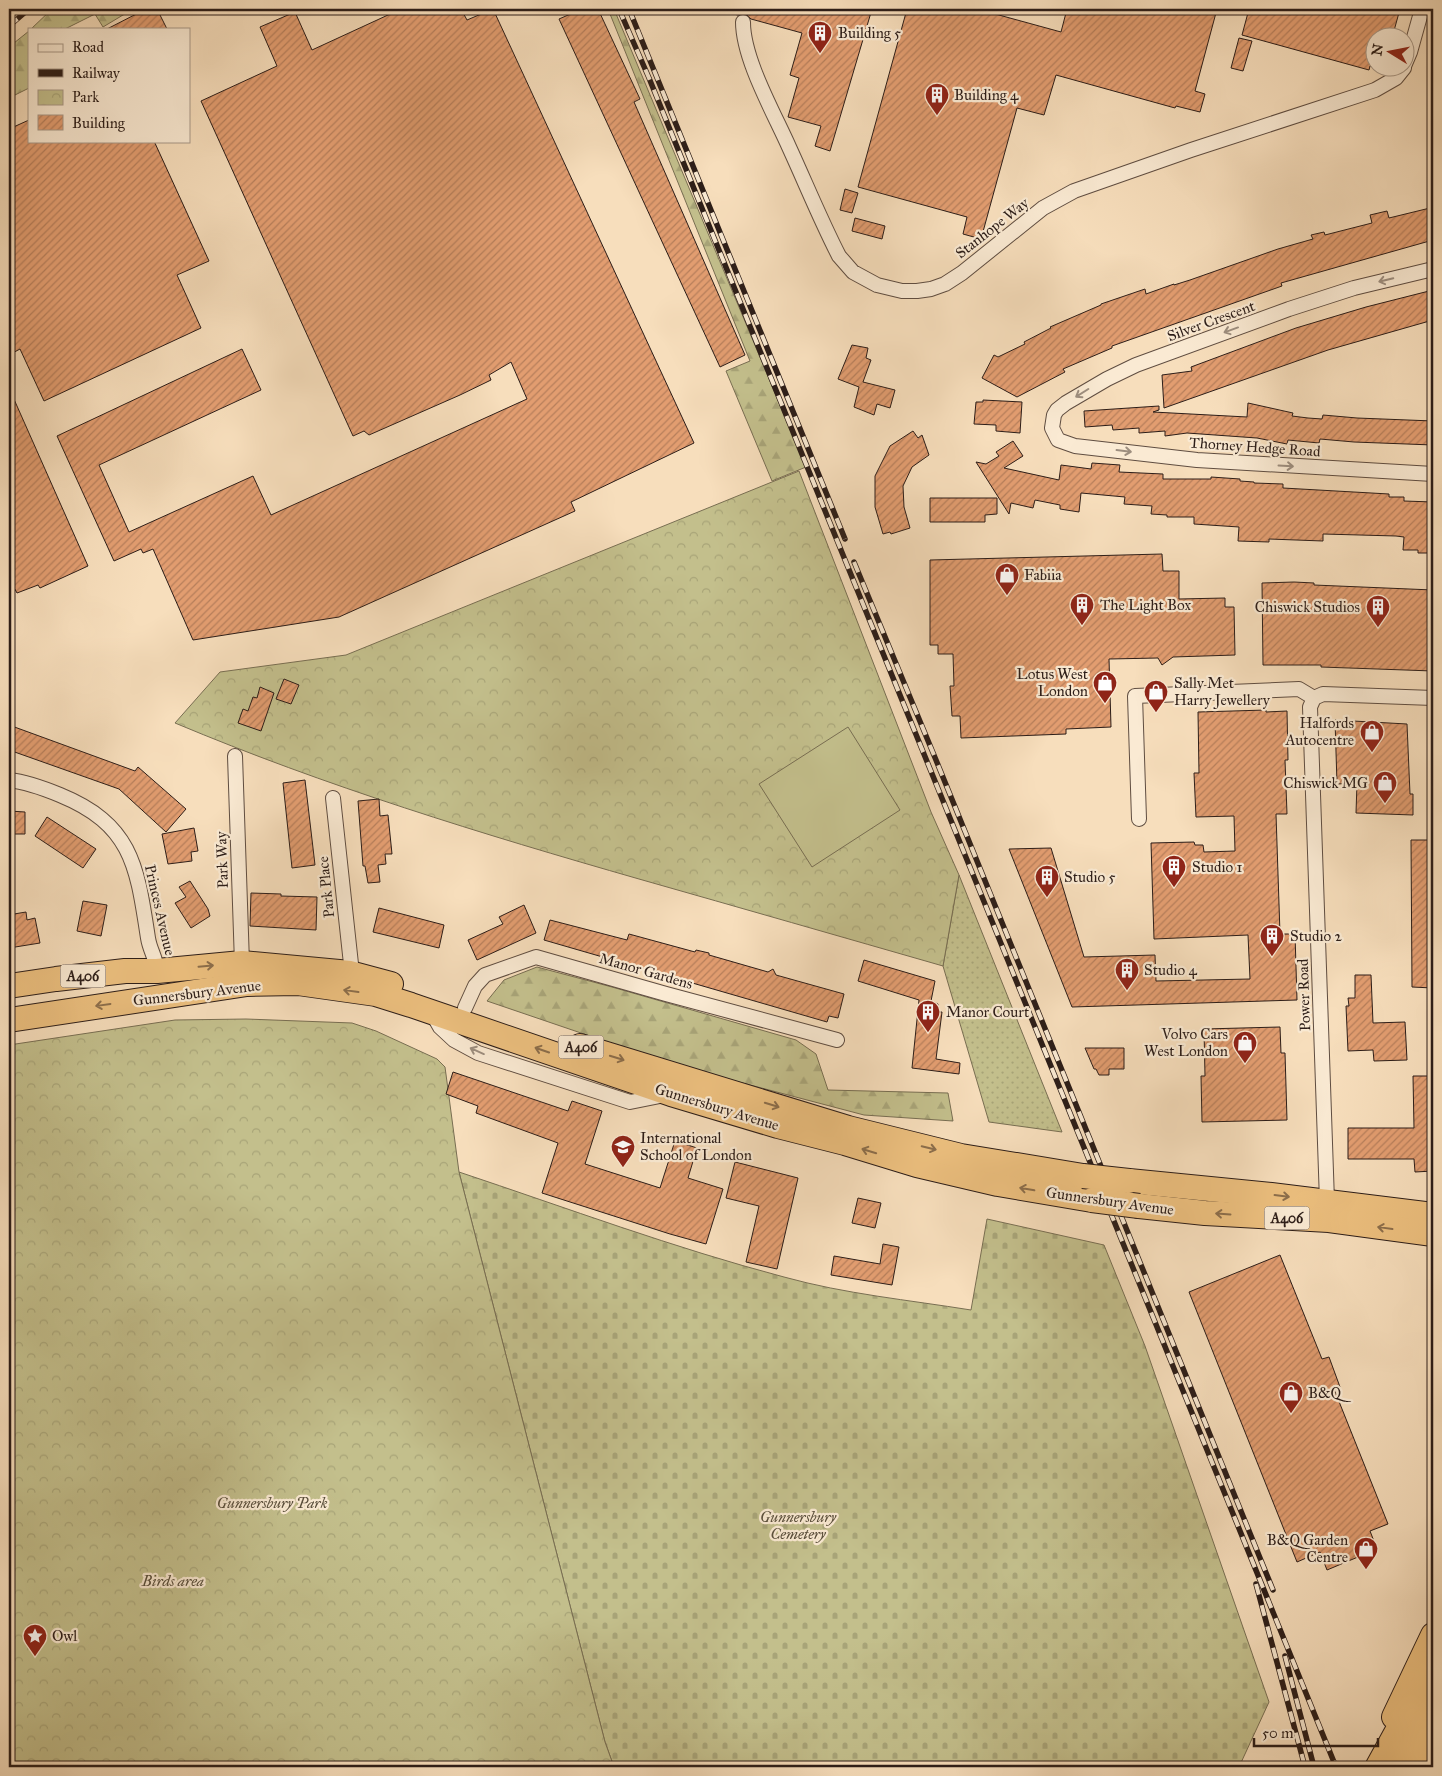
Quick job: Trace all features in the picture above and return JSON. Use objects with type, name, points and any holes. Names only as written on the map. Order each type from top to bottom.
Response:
[{"type":"highway","name":"Gunnersbury Avenue","points":[[9,986],[96,974],[157,971],[242,962],[350,972],[584,1048],[848,1128],[961,1156],[1083,1176],[1433,1214]]},
{"type":"highway","name":"Gunnersbury Avenue","points":[[9,1020],[247,984],[298,983],[376,994],[671,1094],[917,1165],[998,1184],[1139,1206],[1213,1213],[1329,1220],[1433,1234]]},
{"type":"highway","points":[[1374,1762],[1433,1635]]},
{"type":"highway","points":[[1374,1762],[1433,1667]]},
{"type":"highway","points":[[1401,1767],[1433,1707]]},
{"type":"highway","points":[[1418,1767],[1433,1742]]},
{"type":"street","name":"Stanhope Way","points":[[1414,38],[1422,9]]},
{"type":"street","name":"Stanhope Way","points":[[743,22],[749,56],[839,256],[853,272],[865,280],[902,291],[917,292],[945,284],[962,273],[1043,208],[1074,191],[1375,90],[1396,78]]},
{"type":"street","name":"Silver Crescent","points":[[1075,446],[1058,440],[1052,428],[1054,415],[1066,403],[1106,379],[1144,362],[1289,309],[1354,288],[1433,269]]},
{"type":"street","name":"Thorney Hedge Road","points":[[1075,446],[1197,460],[1433,474]]},
{"type":"street","points":[[1139,819],[1135,696],[1299,689],[1314,698],[1323,694],[1335,694],[1433,698]]},
{"type":"street","name":"Power Road","points":[[1314,698],[1310,707],[1310,714],[1327,1201]]},
{"type":"street","name":"Park Way","points":[[235,756],[242,962]]},
{"type":"street","name":"Princes Avenue","points":[[9,780],[23,782],[75,801],[95,813],[114,830],[126,846],[140,885],[150,946],[157,960],[157,971]]},
{"type":"street","name":"Park Place","points":[[333,798],[351,964],[350,972]]},
{"type":"street","name":"Manor Gardens","points":[[465,1008],[475,986],[484,975],[536,957],[837,1040]]},
{"type":"green space","points":[[52,9],[133,9],[103,27],[95,14],[67,28],[32,28]]},
{"type":"green space","points":[[608,9],[614,9],[806,467],[772,481],[726,371],[750,361]]},
{"type":"green space","points":[[28,32],[28,88],[9,98],[9,47]]},
{"type":"green space","points":[[799,471],[931,812],[959,875],[943,966],[580,862],[404,808],[289,768],[175,723],[220,672],[346,655]]},
{"type":"green space","points":[[848,727],[900,810],[812,867],[759,784]]},
{"type":"green space","points":[[959,875],[1062,1132],[989,1122],[943,966]]},
{"type":"green space","points":[[537,967],[796,1040],[816,1054],[828,1090],[948,1093],[953,1121],[864,1115],[678,1066],[487,1001],[504,980]]},
{"type":"green space","name":"Gunnersbury Park","points":[[246,1019],[352,1023],[376,1031],[437,1059],[445,1067],[459,1172],[605,1742],[614,1767],[9,1767],[9,1045],[175,1020]]},
{"type":"green space","name":"Gunnersbury Cemetery","points":[[459,1172],[661,1241],[743,1266],[807,1283],[971,1310],[987,1219],[1104,1245],[1145,1346],[1269,1702],[1239,1767],[614,1767],[605,1742]]},
{"type":"building","points":[[146,9],[157,9],[166,28],[109,28]]},
{"type":"building","points":[[401,9],[461,9],[467,20],[493,9],[694,443],[571,502],[575,511],[339,617],[193,640],[153,549],[143,553],[141,549],[114,561],[57,436],[242,349],[261,390],[99,465],[129,532],[253,476],[271,515],[527,399],[511,362],[489,375],[491,380],[460,395],[369,435],[364,431],[353,436],[201,101],[277,66],[260,27],[295,12],[312,50]]},
{"type":"building","points":[[582,9],[598,9],[640,99],[634,102],[745,355],[720,367],[559,19]]},
{"type":"building","points":[[729,9],[872,9],[830,151],[815,146],[821,126],[788,117],[799,78],[790,75],[802,33],[751,19],[746,14],[729,13]]},
{"type":"building","points":[[907,9],[977,9],[1061,32],[1067,9],[1217,9],[1195,91],[1205,94],[1200,112],[1176,106],[1175,108],[1056,75],[1044,115],[1017,108],[981,239],[963,234],[967,217],[858,187]]},
{"type":"building","points":[[1249,9],[1400,9],[1395,28],[1364,28],[1364,69],[1242,35]]},
{"type":"building","points":[[1239,38],[1252,41],[1243,71],[1231,68]]},
{"type":"building","points":[[28,120],[28,142],[154,142],[209,261],[177,275],[201,328],[44,401],[20,349],[9,355],[9,129]]},
{"type":"building","points":[[845,189],[858,193],[852,213],[840,210]]},
{"type":"building","points":[[1430,208],[1433,221],[1433,240],[1281,283],[1282,286],[1112,346],[1112,348],[1063,369],[1065,372],[1017,397],[982,378],[994,355],[998,357],[1025,344],[1024,342],[1050,327],[1101,304],[1145,289],[1146,294],[1190,280],[1278,249],[1313,239],[1311,235],[1324,232],[1325,235],[1372,223],[1370,215],[1387,211],[1389,218]]},
{"type":"building","points":[[855,218],[885,226],[882,239],[852,231]]},
{"type":"building","points":[[1433,290],[1433,320],[1328,350],[1164,408],[1162,375],[1192,371],[1191,367],[1296,328],[1366,307]]},
{"type":"building","points":[[852,345],[868,348],[866,358],[871,360],[863,382],[895,390],[890,408],[877,404],[874,415],[854,407],[859,387],[838,379]]},
{"type":"building","points":[[9,388],[88,566],[40,588],[38,585],[17,593],[12,584],[9,586]]},
{"type":"building","points":[[983,400],[1022,402],[1020,433],[996,431],[996,425],[974,424],[976,402],[983,402]]},
{"type":"building","points":[[1248,403],[1293,413],[1292,416],[1308,418],[1322,419],[1323,415],[1433,421],[1433,445],[1320,439],[1319,443],[1288,440],[1287,444],[1257,438],[1187,433],[1165,436],[1165,431],[1139,433],[1139,428],[1113,430],[1112,425],[1085,427],[1084,411],[1159,406],[1159,410],[1153,412],[1247,417]]},
{"type":"building","points":[[913,431],[918,438],[922,435],[929,455],[912,467],[903,486],[904,507],[910,528],[891,534],[890,532],[883,534],[875,507],[875,476],[890,446]]},
{"type":"building","points":[[1013,441],[1023,456],[1004,468],[1059,480],[1061,465],[1091,469],[1092,463],[1120,465],[1119,472],[1163,474],[1163,479],[1211,479],[1211,477],[1240,479],[1240,481],[1254,483],[1283,484],[1283,488],[1389,494],[1389,497],[1404,497],[1404,501],[1433,502],[1433,553],[1403,550],[1404,537],[1396,536],[1323,534],[1323,541],[1269,539],[1269,542],[1238,541],[1239,527],[1194,524],[1194,517],[1167,517],[1167,515],[1151,514],[1152,506],[1124,504],[1125,497],[1081,493],[1079,512],[1060,509],[1060,505],[1035,500],[1033,508],[1011,503],[1009,514],[976,462],[986,464],[999,456],[996,452]]},
{"type":"building","points":[[930,498],[997,498],[997,514],[985,515],[985,522],[930,522]]},
{"type":"building","name":"The Light Box","points":[[1162,554],[1163,571],[1179,571],[1179,599],[1225,598],[1225,607],[1234,607],[1235,655],[1173,657],[1162,665],[1158,658],[1109,659],[1111,727],[1066,729],[1066,734],[961,738],[960,716],[952,716],[950,686],[954,686],[953,654],[938,654],[938,645],[930,645],[930,560]]},
{"type":"building","name":"Chiswick Studios","points":[[1262,583],[1314,583],[1314,585],[1433,590],[1433,671],[1321,667],[1321,665],[1263,665]]},
{"type":"building","points":[[284,679],[299,685],[291,704],[276,699]]},
{"type":"building","points":[[260,687],[274,693],[261,731],[238,723],[243,709],[248,711],[253,697],[257,698]]},
{"type":"building","points":[[1266,710],[1266,712],[1287,711],[1288,760],[1285,760],[1287,814],[1276,814],[1280,934],[1295,934],[1297,1000],[1072,1007],[1009,849],[1051,848],[1084,957],[1155,955],[1156,981],[1250,979],[1248,935],[1154,939],[1151,843],[1194,842],[1195,845],[1203,845],[1204,852],[1235,851],[1234,816],[1196,817],[1194,773],[1199,773],[1198,712]]},
{"type":"building","name":"Halfords Autocentre","points":[[1335,720],[1407,724],[1410,794],[1413,794],[1413,815],[1356,813],[1357,783],[1337,784]]},
{"type":"building","points":[[9,725],[135,771],[138,767],[186,809],[166,832],[119,789],[9,750]]},
{"type":"building","points":[[305,780],[315,865],[292,868],[283,783]]},
{"type":"building","points":[[379,799],[380,816],[388,815],[392,854],[385,854],[386,864],[378,865],[380,882],[368,883],[365,866],[363,866],[358,801]]},
{"type":"building","points":[[9,811],[25,812],[25,834],[9,834]]},
{"type":"building","points":[[47,817],[96,849],[83,868],[35,836]]},
{"type":"building","points":[[194,828],[198,851],[191,852],[192,861],[168,864],[162,834]]},
{"type":"building","points":[[1411,840],[1433,840],[1433,988],[1412,987]]},
{"type":"building","points":[[190,881],[208,909],[210,916],[191,928],[175,903],[186,897],[179,887]]},
{"type":"building","points":[[251,893],[317,897],[316,930],[250,926]]},
{"type":"building","points":[[83,901],[107,905],[101,936],[77,931]]},
{"type":"building","points":[[524,905],[536,933],[477,960],[468,940],[503,924],[499,917]]},
{"type":"building","points":[[379,908],[444,925],[439,948],[373,932]]},
{"type":"building","points":[[26,912],[27,920],[35,918],[40,943],[9,948],[9,923],[14,923],[14,914]]},
{"type":"building","points":[[550,920],[627,940],[629,934],[695,952],[696,950],[709,953],[709,955],[768,972],[773,969],[776,975],[844,994],[838,1018],[829,1016],[827,1022],[544,940]]},
{"type":"building","name":"Manor Court","points":[[864,960],[935,981],[931,1001],[938,1004],[937,1012],[942,1012],[936,1059],[960,1063],[959,1074],[912,1068],[919,1000],[858,981]]},
{"type":"building","points":[[1355,975],[1371,975],[1373,1023],[1405,1022],[1407,1060],[1374,1061],[1373,1050],[1348,1051],[1346,1006],[1349,1006],[1348,998],[1355,998]]},
{"type":"building","name":"Volvo Cars West London","points":[[1280,1027],[1281,1053],[1285,1053],[1287,1120],[1202,1122],[1201,1076],[1205,1076],[1204,1029]]},
{"type":"building","points":[[1085,1048],[1124,1048],[1124,1069],[1109,1069],[1109,1075],[1099,1075],[1096,1069],[1094,1069]]},
{"type":"building","points":[[453,1072],[568,1111],[572,1101],[602,1111],[585,1164],[660,1188],[675,1141],[697,1148],[688,1178],[723,1189],[706,1244],[542,1193],[558,1143],[476,1113],[478,1106],[446,1094]]},
{"type":"building","points":[[1413,1076],[1433,1076],[1433,1171],[1415,1172],[1414,1159],[1348,1159],[1348,1128],[1414,1128]]},
{"type":"building","points":[[735,1162],[798,1178],[777,1269],[746,1262],[759,1206],[726,1198]]},
{"type":"building","points":[[858,1198],[881,1203],[875,1228],[852,1223]]},
{"type":"building","points":[[883,1244],[899,1247],[892,1285],[831,1275],[834,1256],[880,1264]]},
{"type":"building","points":[[1280,1255],[1322,1359],[1329,1357],[1340,1387],[1334,1389],[1388,1524],[1370,1531],[1377,1549],[1327,1570],[1320,1552],[1297,1562],[1189,1292]]},
{"type":"railway","points":[[9,12],[12,9]]},
{"type":"railway","points":[[9,26],[29,9]]},
{"type":"railway","points":[[619,9],[649,78],[1336,1767]]},
{"type":"railway","points":[[629,9],[845,539]]},
{"type":"railway","points":[[854,562],[1273,1590]]},
{"type":"railway","points":[[1256,1584],[1305,1767]]},
{"type":"railway","points":[[1285,1656],[1314,1767]]},
{"type":"place","name":"Building 5","points":[[820,54]]},
{"type":"place","name":"Building 4","points":[[937,116]]},
{"type":"place","name":"Fabiia","points":[[1007,596]]},
{"type":"place","name":"The Light Box","points":[[1082,626]]},
{"type":"place","name":"Chiswick Studios","points":[[1378,628]]},
{"type":"place","name":"Lotus West London","points":[[1105,704]]},
{"type":"place","name":"Sally Met Harry Jewellery","points":[[1156,713]]},
{"type":"place","name":"Halfords Autocentre","points":[[1372,753]]},
{"type":"place","name":"Chiswick MG","points":[[1385,804]]},
{"type":"place","name":"Studio 1","points":[[1174,888]]},
{"type":"place","name":"Studio 5","points":[[1047,898]]},
{"type":"place","name":"Studio 2","points":[[1272,957]]},
{"type":"place","name":"Studio 4","points":[[1127,991]]},
{"type":"place","name":"Manor Court","points":[[928,1033]]},
{"type":"place","name":"Volvo Cars West London","points":[[1245,1064]]},
{"type":"place","name":"International School of London","points":[[623,1168]]},
{"type":"place","name":"B&Q","points":[[1291,1414]]},
{"type":"place","name":"B&Q Garden Centre","points":[[1366,1570]]},
{"type":"place","name":"Owl","points":[[35,1657]]},
{"type":"park label","name":"Birds area","points":[[173,1581]]}]
